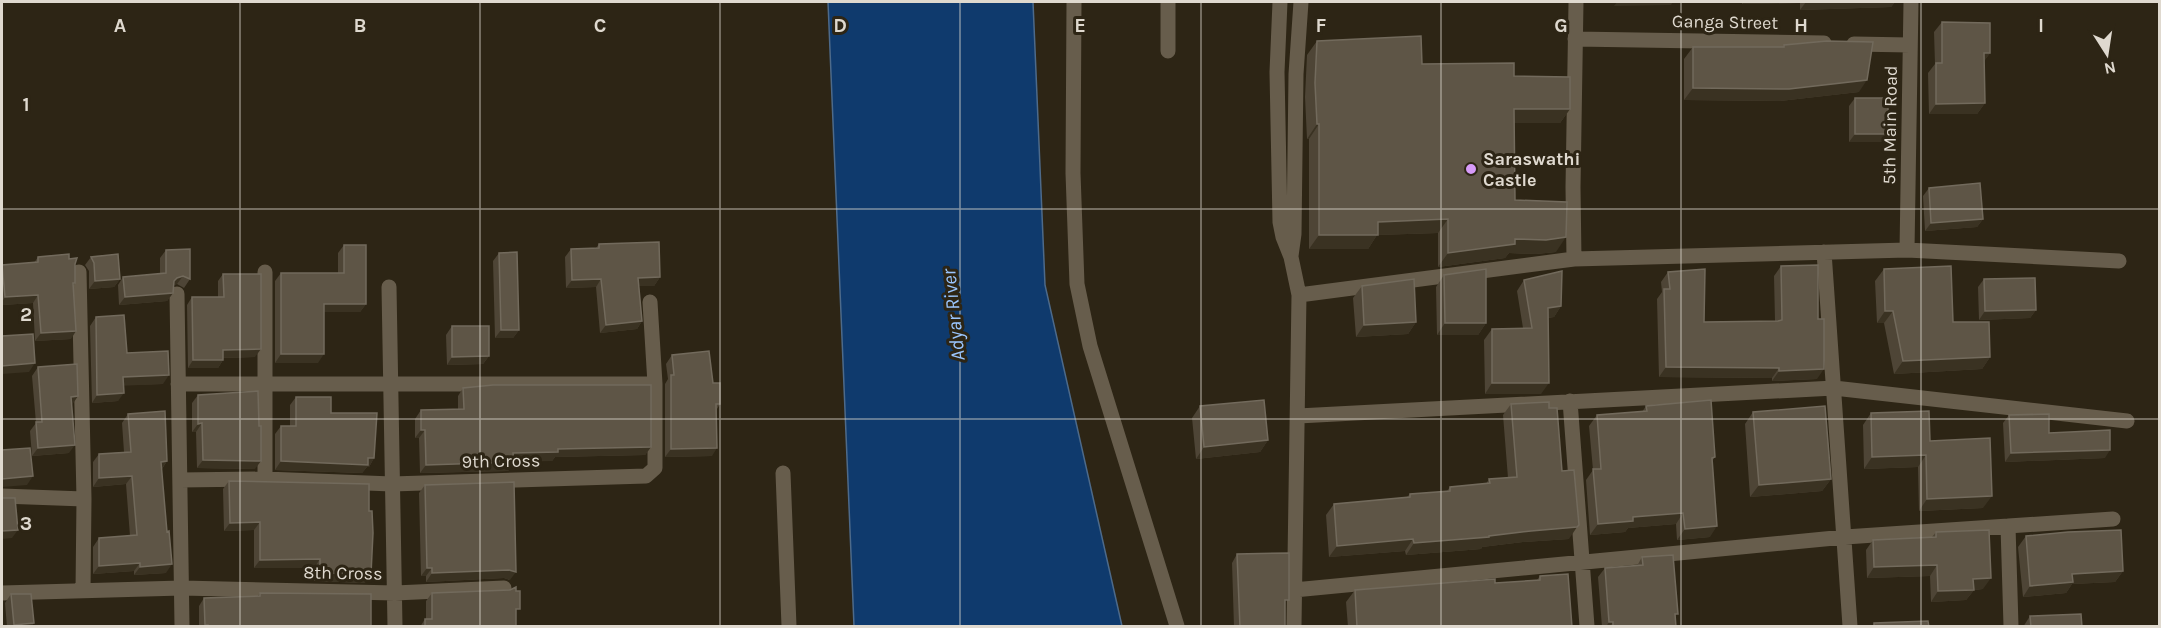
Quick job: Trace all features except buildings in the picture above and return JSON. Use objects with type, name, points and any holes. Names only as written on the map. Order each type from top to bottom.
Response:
[{"type":"street","points":[[1074,2],[1073,173],[1077,284],[1090,346],[1177,627]]},
{"type":"street","points":[[1168,2],[1168,51]]},
{"type":"street","points":[[1280,2],[1277,72],[1280,222],[1291,257],[1299,295],[1294,627]]},
{"type":"street","points":[[1291,257],[1295,201],[1296,74],[1300,2]]},
{"type":"street","points":[[1575,260],[1573,188],[1576,2]]},
{"type":"street","name":"5th Main Road","points":[[1907,250],[1911,2]]},
{"type":"street","name":"Ganga Street","points":[[1575,39],[1910,45]]},
{"type":"street","points":[[1277,72],[1296,74]]},
{"type":"street","points":[[1299,295],[1575,260],[1907,250],[2119,261]]},
{"type":"street","points":[[1824,252],[1850,627]]},
{"type":"street","points":[[79,272],[84,499],[83,591]]},
{"type":"street","points":[[265,272],[265,479]]},
{"type":"street","points":[[389,287],[395,627]]},
{"type":"street","points":[[177,294],[182,627]]},
{"type":"street","name":"9th Cross","points":[[180,480],[265,479],[392,484],[646,476],[655,468],[655,384],[650,302]]},
{"type":"street","points":[[178,384],[390,386],[655,384]]},
{"type":"street","points":[[1298,416],[1834,388],[2127,422]]},
{"type":"street","points":[[1570,401],[1587,627]]},
{"type":"street","points":[[783,473],[789,627]]},
{"type":"street","points":[[2,496],[84,499]]},
{"type":"street","points":[[1294,590],[1845,537],[2113,519]]},
{"type":"street","points":[[2008,526],[2011,627]]},
{"type":"street","name":"8th Cross","points":[[2,593],[182,588],[395,593],[504,588]]},
{"type":"water","name":"Adyar River","points":[[828,2],[1033,2],[1045,285],[1122,626],[854,626]]},
{"type":"place","name":"Saraswathi Castle","points":[[1471,169]]}]
